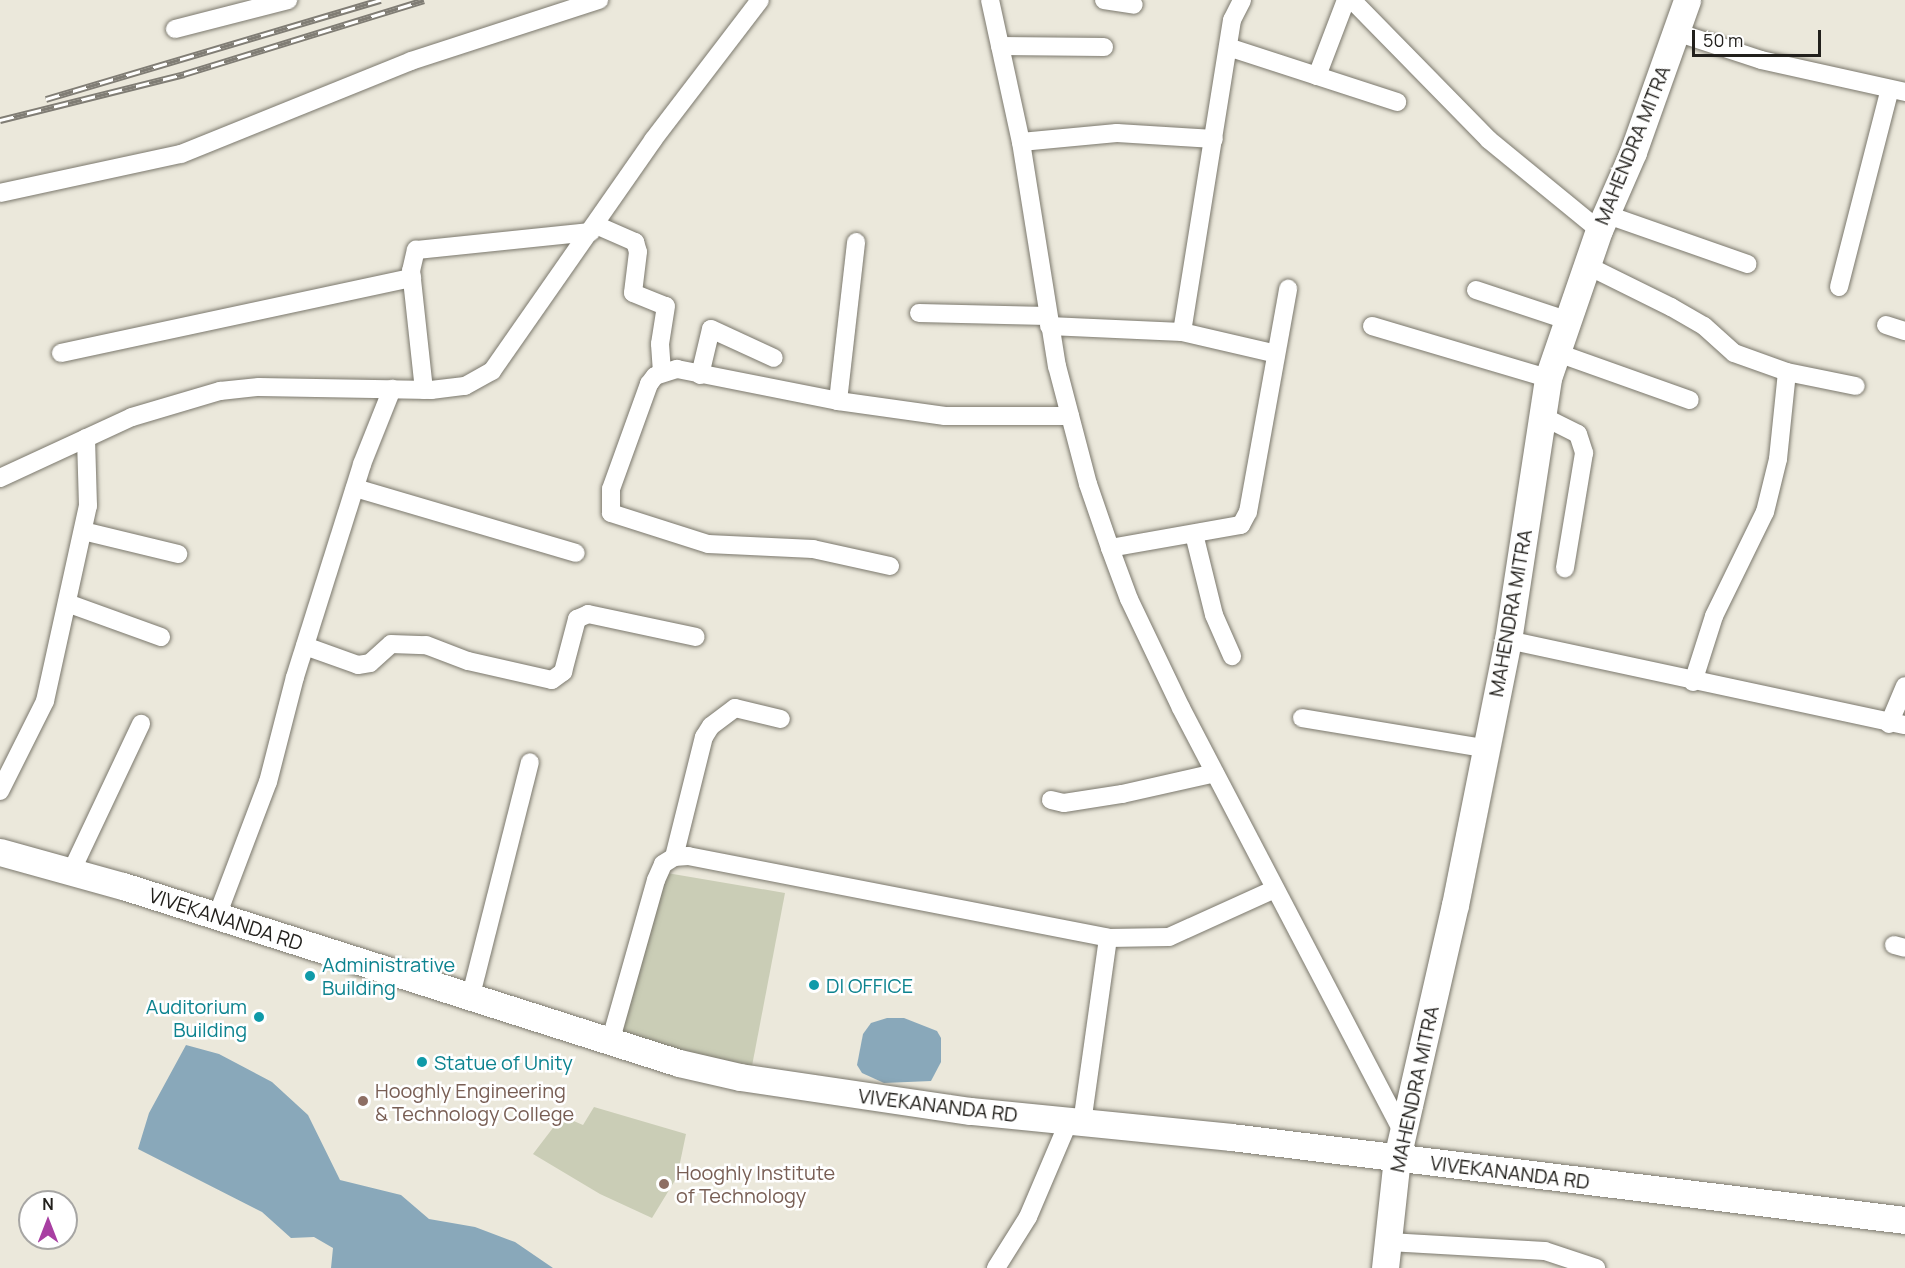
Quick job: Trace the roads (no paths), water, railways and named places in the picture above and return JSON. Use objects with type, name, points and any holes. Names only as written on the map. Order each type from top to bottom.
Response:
[{"type":"street","points":[[175,29],[288,0]]},
{"type":"street","points":[[0,193],[181,154],[411,61],[599,0]]},
{"type":"street","points":[[0,478],[86,438],[176,401],[220,391],[259,387],[424,390],[465,386],[492,372],[665,123],[760,0]]},
{"type":"street","points":[[990,0],[1021,142],[1048,321],[1070,416],[1110,548],[1129,598],[1400,1145]]},
{"type":"street","points":[[1104,0],[1134,5]]},
{"type":"street","points":[[1182,332],[1232,20],[1242,0]]},
{"type":"street","points":[[1317,76],[1346,0]]},
{"type":"street","points":[[1352,0],[1489,140],[1602,222],[1748,264]]},
{"type":"street","name":"MAHENDRA MITRA","points":[[1385,1268],[1400,1145],[1455,905],[1483,748],[1508,640],[1548,378],[1586,265],[1633,152],[1687,0]]},
{"type":"street","points":[[1676,32],[1761,60],[1898,90],[1839,287]]},
{"type":"street","points":[[1000,46],[1104,47]]},
{"type":"street","points":[[1228,48],[1397,102]]},
{"type":"street","points":[[1021,142],[1117,133],[1214,139]]},
{"type":"street","points":[[424,390],[412,278],[411,259],[416,250],[593,228],[636,242],[638,252],[633,293],[666,306],[660,344],[662,372]]},
{"type":"street","points":[[838,401],[856,242]]},
{"type":"street","points":[[1586,265],[1704,326],[1734,353],[1787,372],[1856,386]]},
{"type":"street","points":[[61,353],[412,278]]},
{"type":"street","points":[[1110,548],[1241,525],[1248,512],[1274,353],[1288,289]]},
{"type":"street","points":[[1476,290],[1566,320]]},
{"type":"street","points":[[920,313],[1182,332],[1274,353]]},
{"type":"street","points":[[1886,325],[1905,331]]},
{"type":"street","points":[[1372,326],[1548,378]]},
{"type":"street","points":[[700,375],[711,329],[774,358]]},
{"type":"street","points":[[1555,352],[1690,400]]},
{"type":"street","points":[[890,566],[813,549],[708,544],[611,513],[611,489],[649,384],[662,372],[676,369],[838,401],[974,419],[1070,416]]},
{"type":"street","points":[[1693,682],[1714,616],[1765,512],[1778,459],[1787,372]]},
{"type":"street","points":[[217,916],[268,782],[305,646],[355,488],[392,389]]},
{"type":"street","points":[[1542,416],[1578,434],[1584,453],[1565,568]]},
{"type":"street","points":[[0,791],[45,701],[88,506],[86,438]]},
{"type":"street","points":[[355,488],[576,552]]},
{"type":"street","points":[[83,531],[178,554]]},
{"type":"street","points":[[1194,534],[1214,615],[1232,656]]},
{"type":"street","points":[[67,603],[161,637]]},
{"type":"street","points":[[305,646],[358,665],[370,663],[391,644],[426,645],[468,661],[552,680],[563,672],[577,619],[588,614],[696,637]]},
{"type":"street","points":[[1508,640],[1693,682],[1897,724],[1905,686]]},
{"type":"street","points":[[674,857],[704,737],[711,726],[735,708],[781,719]]},
{"type":"street","points":[[1302,718],[1483,748]]},
{"type":"street","points":[[71,872],[141,723]]},
{"type":"street","points":[[471,995],[530,762]]},
{"type":"street","points":[[1052,800],[1064,803],[1215,773]]},
{"type":"street","name":"VIVEKANANDA RD","points":[[0,852],[217,916],[611,1039],[679,1063],[740,1077],[971,1111],[1076,1122],[1400,1145],[1905,1220]]},
{"type":"street","points":[[611,1039],[656,880],[663,864],[674,857],[688,856],[1108,938],[1169,937],[1275,889]]},
{"type":"street","points":[[996,1268],[1028,1217],[1076,1122],[1108,938]]},
{"type":"street","points":[[1389,1242],[1545,1251],[1596,1268]]},
{"type":"water","points":[[887,1018],[904,1018],[937,1031],[941,1038],[941,1062],[931,1081],[884,1083],[862,1073],[857,1065],[863,1034],[871,1023]]},
{"type":"water","points":[[186,1045],[219,1054],[272,1082],[308,1115],[340,1180],[401,1195],[429,1219],[475,1227],[515,1242],[553,1268],[331,1268],[333,1248],[314,1237],[291,1238],[262,1212],[138,1149],[149,1113]]},
{"type":"railway","points":[[46,99],[381,0]]},
{"type":"railway","points":[[0,120],[184,74],[424,0]]},
{"type":"place","name":"Administrative Building","points":[[310,976]]},
{"type":"place","name":"DI OFFICE","points":[[814,985]]},
{"type":"place","name":"Auditorium Building","points":[[259,1017]]},
{"type":"place","name":"Statue of Unity","points":[[422,1062]]},
{"type":"place","name":"Hooghly Engineering & Technology College","points":[[363,1101]]},
{"type":"place","name":"Hooghly Institute of Technology","points":[[664,1184]]}]
